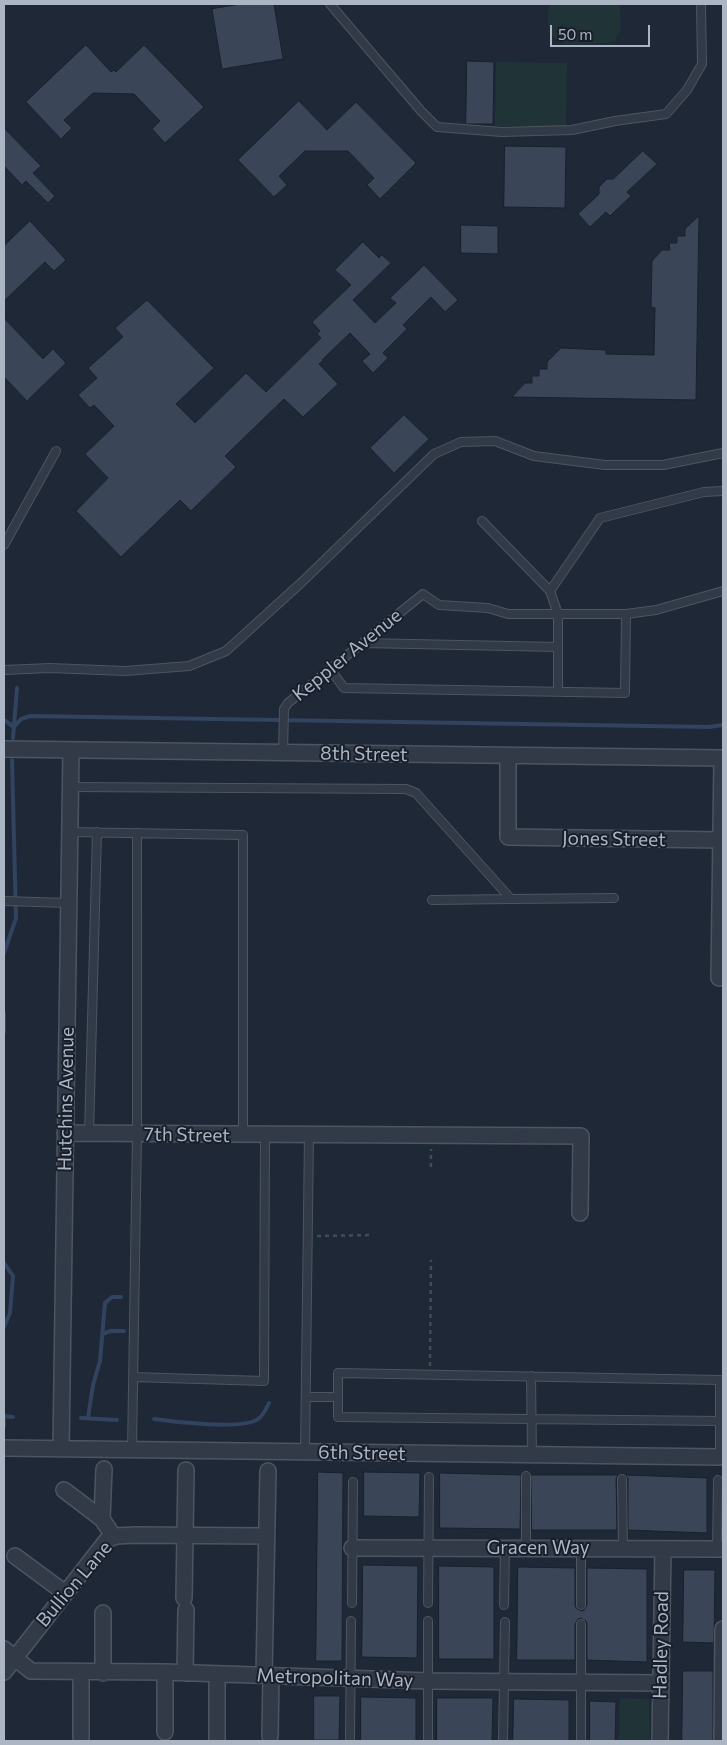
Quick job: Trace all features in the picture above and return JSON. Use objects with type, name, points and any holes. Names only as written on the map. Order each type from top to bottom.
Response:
[{"type":"street","name":"8th Street","points":[[4,749],[722,758]]},
{"type":"street","name":"Hutchins Avenue","points":[[61,1449],[71,750]]},
{"type":"street","name":"Jones Street","points":[[508,756],[508,837],[721,840]]},
{"type":"street","points":[[719,978],[722,758]]},
{"type":"street","name":"7th Street","points":[[66,1134],[581,1136],[580,1212]]},
{"type":"street","name":"6th Street","points":[[4,1448],[720,1457]]},
{"type":"street","points":[[102,1518],[104,1469]]},
{"type":"street","points":[[185,1673],[186,1470]]},
{"type":"street","points":[[268,1471],[266,1536],[270,1736]]},
{"type":"street","points":[[64,1490],[102,1518],[114,1537]]},
{"type":"street","name":"Bullion Lane","points":[[4,1672],[10,1653],[65,1593],[106,1540],[114,1537],[136,1535],[266,1536]]},
{"type":"street","name":"Gracen Way","points":[[352,1548],[720,1549]]},
{"type":"street","name":"Hadley Road","points":[[660,1741],[663,1549]]},
{"type":"street","points":[[15,1556],[65,1593]]},
{"type":"street","points":[[103,1613],[103,1673]]},
{"type":"street","points":[[722,1741],[723,1629]]},
{"type":"street","name":"Metropolitan Way","points":[[10,1653],[30,1671],[80,1673],[164,1672],[428,1681],[660,1683]]},
{"type":"street","points":[[164,1672],[165,1732]]},
{"type":"street","points":[[80,1673],[81,1738]]},
{"type":"street","points":[[217,1674],[217,1741]]},
{"type":"lane","points":[[330,4],[421,111],[437,127],[502,132],[572,130],[615,121],[666,114],[687,90],[702,64],[701,4]]},
{"type":"lane","points":[[4,670],[50,668],[125,671],[189,666],[226,651],[302,582],[434,454],[462,442],[495,441],[534,456],[605,465],[663,465],[723,452]]},
{"type":"lane","points":[[4,545],[56,452]]},
{"type":"lane","points":[[550,592],[600,518],[704,492],[723,491]]},
{"type":"lane","points":[[482,521],[550,592],[558,614],[558,692]]},
{"type":"lane","points":[[558,614],[626,614],[656,610],[723,591]]},
{"type":"lane","name":"Keppler Avenue","points":[[283,752],[284,709],[288,703],[423,594],[438,605],[488,608],[508,614],[558,614]]},
{"type":"lane","points":[[330,669],[344,688],[626,693],[626,614]]},
{"type":"lane","points":[[363,643],[558,647]]},
{"type":"lane","points":[[70,787],[406,789],[416,793],[511,899]]},
{"type":"lane","points":[[70,832],[243,834],[243,1135]]},
{"type":"lane","points":[[89,1134],[97,832]]},
{"type":"lane","points":[[132,1450],[137,1134],[137,833]]},
{"type":"lane","points":[[432,900],[614,898]]},
{"type":"lane","points":[[4,901],[69,903]]},
{"type":"lane","points":[[133,1377],[264,1380],[265,1135]]},
{"type":"lane","points":[[305,1452],[309,1135]]},
{"type":"lane","points":[[720,1421],[338,1417],[338,1373],[720,1380],[720,1421],[720,1457]]},
{"type":"lane","points":[[531,1376],[532,1455]]},
{"type":"lane","points":[[306,1397],[338,1397]]},
{"type":"lane","points":[[526,1476],[526,1548]]},
{"type":"lane","points":[[428,1603],[429,1477]]},
{"type":"lane","points":[[622,1479],[623,1549]]},
{"type":"lane","points":[[718,1480],[720,1549]]},
{"type":"lane","points":[[352,1603],[353,1482]]},
{"type":"lane","points":[[504,1605],[505,1548]]},
{"type":"lane","points":[[581,1549],[581,1605]]},
{"type":"lane","points":[[350,1738],[351,1621]]},
{"type":"lane","points":[[428,1621],[428,1739]]},
{"type":"lane","points":[[503,1740],[505,1622]]},
{"type":"lane","points":[[581,1624],[581,1741]]},
{"type":"path","points":[[431,1167],[432,1135]]},
{"type":"path","points":[[308,1236],[373,1235]]},
{"type":"path","points":[[430,1375],[431,1260]]},
{"type":"green space","points":[[550,4],[620,4],[621,30],[614,42],[577,45],[559,42],[554,38],[549,28],[548,15]]},
{"type":"green space","points":[[496,62],[567,63],[566,127],[495,126]]},
{"type":"green space","points":[[620,1698],[649,1699],[650,1741],[619,1741]]},
{"type":"building","points":[[241,4],[274,4],[283,59],[222,69],[212,9]]},
{"type":"building","points":[[86,45],[111,72],[114,70],[116,72],[144,45],[204,107],[165,143],[152,129],[160,121],[134,94],[93,93],[64,120],[72,128],[61,139],[26,102]]},
{"type":"building","points":[[467,61],[494,62],[493,124],[466,124]]},
{"type":"building","points":[[299,101],[327,130],[356,102],[416,163],[380,199],[367,185],[374,178],[348,151],[305,151],[279,176],[287,185],[274,197],[238,160]]},
{"type":"building","points":[[4,128],[41,166],[33,173],[55,196],[48,203],[26,181],[22,185],[4,166]]},
{"type":"building","points":[[505,146],[566,147],[565,208],[504,207]]},
{"type":"building","points":[[643,151],[657,164],[627,192],[631,196],[610,216],[606,212],[590,227],[578,214],[599,194],[599,187],[607,179],[613,179]]},
{"type":"building","points":[[699,216],[696,400],[512,397],[525,383],[532,383],[532,376],[539,376],[539,369],[547,369],[547,362],[561,348],[606,350],[606,354],[654,355],[655,308],[651,307],[652,261],[662,250],[670,250],[669,243],[677,243],[677,236],[685,236],[685,229]]},
{"type":"building","points":[[30,221],[66,260],[54,271],[45,262],[4,301],[4,246]]},
{"type":"building","points":[[461,225],[498,226],[498,254],[461,253]]},
{"type":"building","points":[[363,242],[379,258],[382,255],[391,263],[353,300],[375,323],[396,303],[390,298],[424,265],[458,300],[445,312],[431,297],[403,325],[407,329],[383,353],[388,358],[373,373],[362,361],[370,354],[350,333],[319,364],[338,384],[303,417],[284,399],[225,456],[236,467],[191,511],[180,500],[121,557],[76,511],[108,478],[85,454],[114,426],[94,405],[90,408],[78,395],[97,378],[88,368],[123,337],[115,328],[147,300],[214,368],[176,404],[195,423],[246,373],[266,392],[321,338],[317,334],[320,331],[312,322],[351,285],[335,270]]},
{"type":"building","points":[[4,318],[43,359],[53,349],[66,363],[27,401],[4,377]]},
{"type":"building","points":[[404,415],[429,439],[394,473],[370,448]]},
{"type":"building","points":[[318,1472],[343,1473],[342,1661],[316,1661]]},
{"type":"building","points":[[364,1472],[420,1473],[419,1517],[364,1516]]},
{"type":"building","points":[[440,1473],[521,1475],[520,1529],[440,1528]]},
{"type":"building","points":[[531,1475],[618,1475],[616,1479],[617,1530],[532,1530]]},
{"type":"building","points":[[626,1475],[707,1478],[707,1533],[628,1530],[628,1479]]},
{"type":"building","points":[[363,1565],[418,1566],[417,1658],[362,1657]]},
{"type":"building","points":[[439,1566],[494,1567],[494,1659],[439,1659]]},
{"type":"building","points":[[518,1567],[575,1568],[575,1605],[581,1611],[587,1605],[587,1568],[647,1569],[647,1662],[587,1660],[587,1624],[581,1618],[575,1624],[575,1660],[517,1660]]},
{"type":"building","points":[[684,1570],[715,1570],[714,1643],[683,1642]]},
{"type":"building","points":[[683,1671],[713,1671],[713,1741],[682,1741]]},
{"type":"building","points":[[314,1696],[340,1696],[339,1740],[314,1740]]},
{"type":"building","points":[[361,1697],[416,1698],[416,1741],[361,1741]]},
{"type":"building","points":[[437,1698],[493,1698],[492,1741],[437,1741]]},
{"type":"building","points":[[514,1699],[569,1700],[569,1741],[513,1741]]},
{"type":"building","points":[[590,1701],[616,1702],[615,1741],[590,1741]]},
{"type":"waterway","points":[[13,738],[17,688]]},
{"type":"waterway","points":[[14,727],[21,719],[30,716],[709,727],[723,725]]},
{"type":"waterway","points":[[4,720],[14,727]]},
{"type":"waterway","points":[[4,953],[16,918],[12,760]]},
{"type":"waterway","points":[[4,1013],[4,1032]]},
{"type":"waterway","points":[[4,1263],[13,1276],[10,1313],[4,1327]]},
{"type":"waterway","points":[[88,1418],[93,1385],[100,1361],[105,1303],[112,1297],[121,1297]]},
{"type":"waterway","points":[[102,1334],[111,1331],[124,1331]]},
{"type":"waterway","points":[[154,1419],[224,1425],[238,1424],[258,1419],[269,1403]]},
{"type":"waterway","points":[[4,1416],[4,1426]]},
{"type":"waterway","points":[[4,1416],[13,1417]]},
{"type":"waterway","points":[[81,1418],[117,1420]]}]
